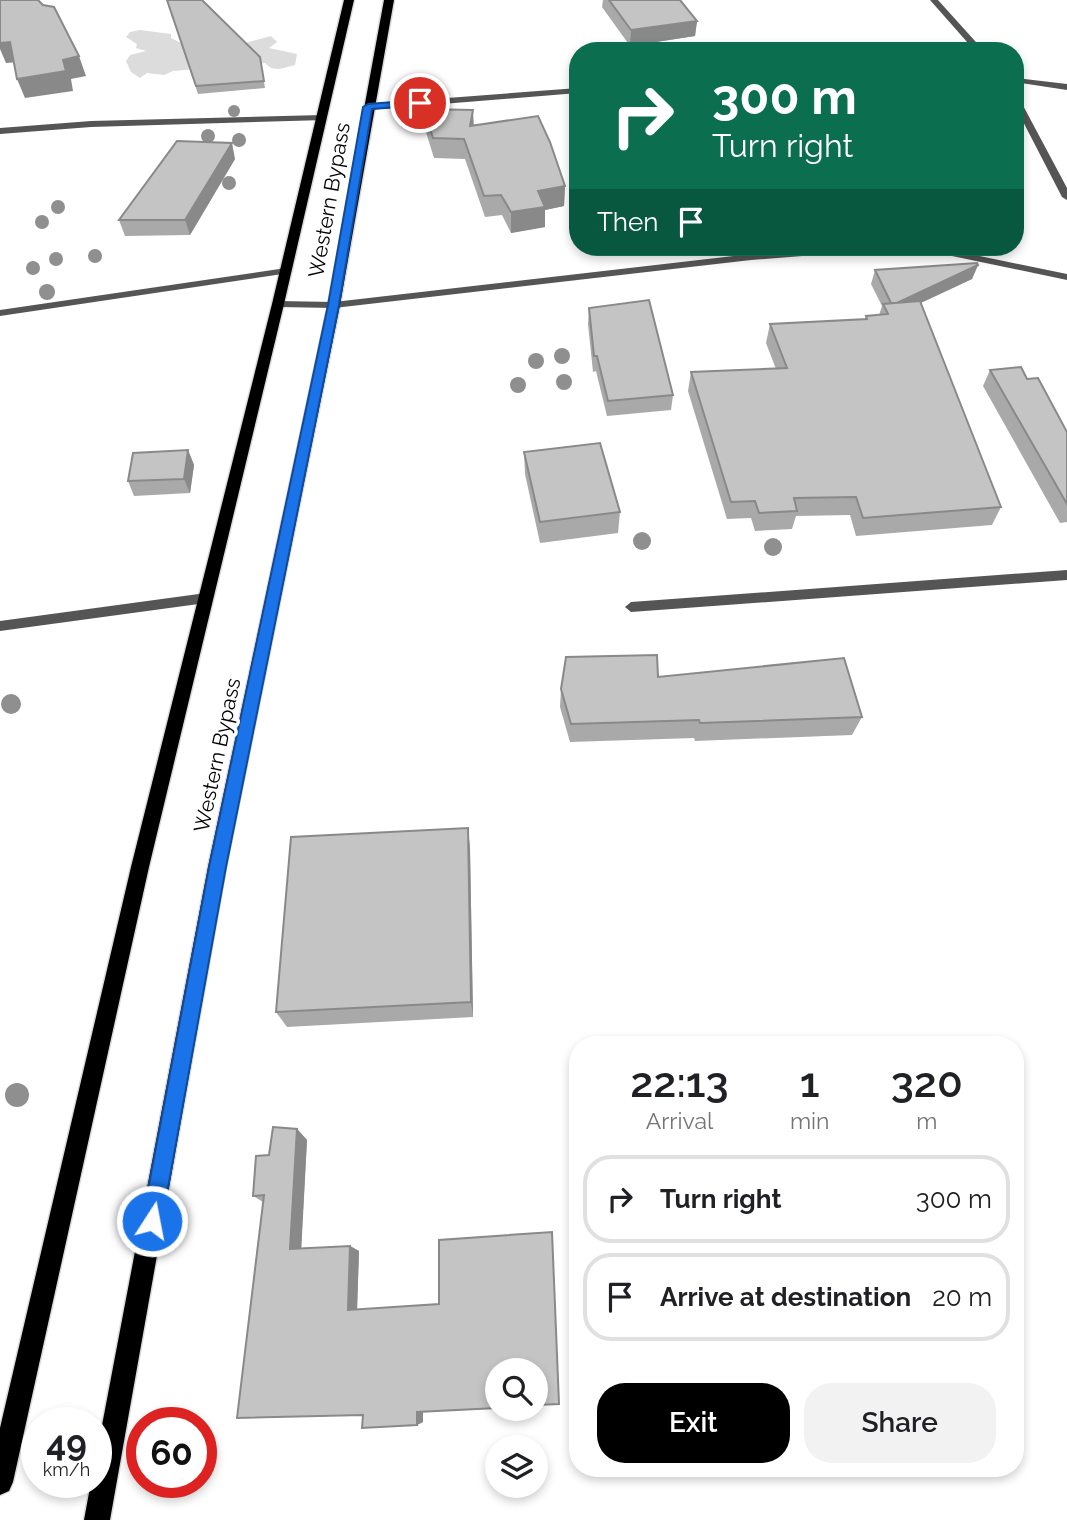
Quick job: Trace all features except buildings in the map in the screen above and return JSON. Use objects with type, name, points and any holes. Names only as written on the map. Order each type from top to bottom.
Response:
[{"type":"main road","name":"Western Bypass","points":[[0,1482],[140,867],[286,271],[349,0]]},
{"type":"main road","name":"Western Bypass","points":[[97,1520],[217,867],[334,305],[389,0]]},
{"type":"street","points":[[934,0],[972,42]]},
{"type":"street","points":[[1024,81],[1067,87]]},
{"type":"street","points":[[368,107],[569,91]]},
{"type":"street","points":[[1024,115],[1067,197]]},
{"type":"street","points":[[0,131],[91,124],[321,118]]},
{"type":"street","points":[[278,304],[334,305],[764,256]]},
{"type":"street","points":[[966,256],[1067,277]]},
{"type":"street","points":[[0,313],[286,271]]},
{"type":"street","points":[[631,607],[1067,575]]},
{"type":"street","points":[[0,626],[206,598]]},
{"type":"shaded area","points":[[140,30],[171,34],[171,38],[181,43],[245,43],[271,36],[277,42],[269,48],[297,54],[295,65],[275,69],[265,63],[173,71],[164,75],[147,73],[140,78],[131,72],[126,61],[130,55],[146,51],[136,48],[137,44],[126,37],[130,32]]},
{"type":"route","points":[[152,1221],[217,867],[334,305],[368,107],[420,103]]}]
